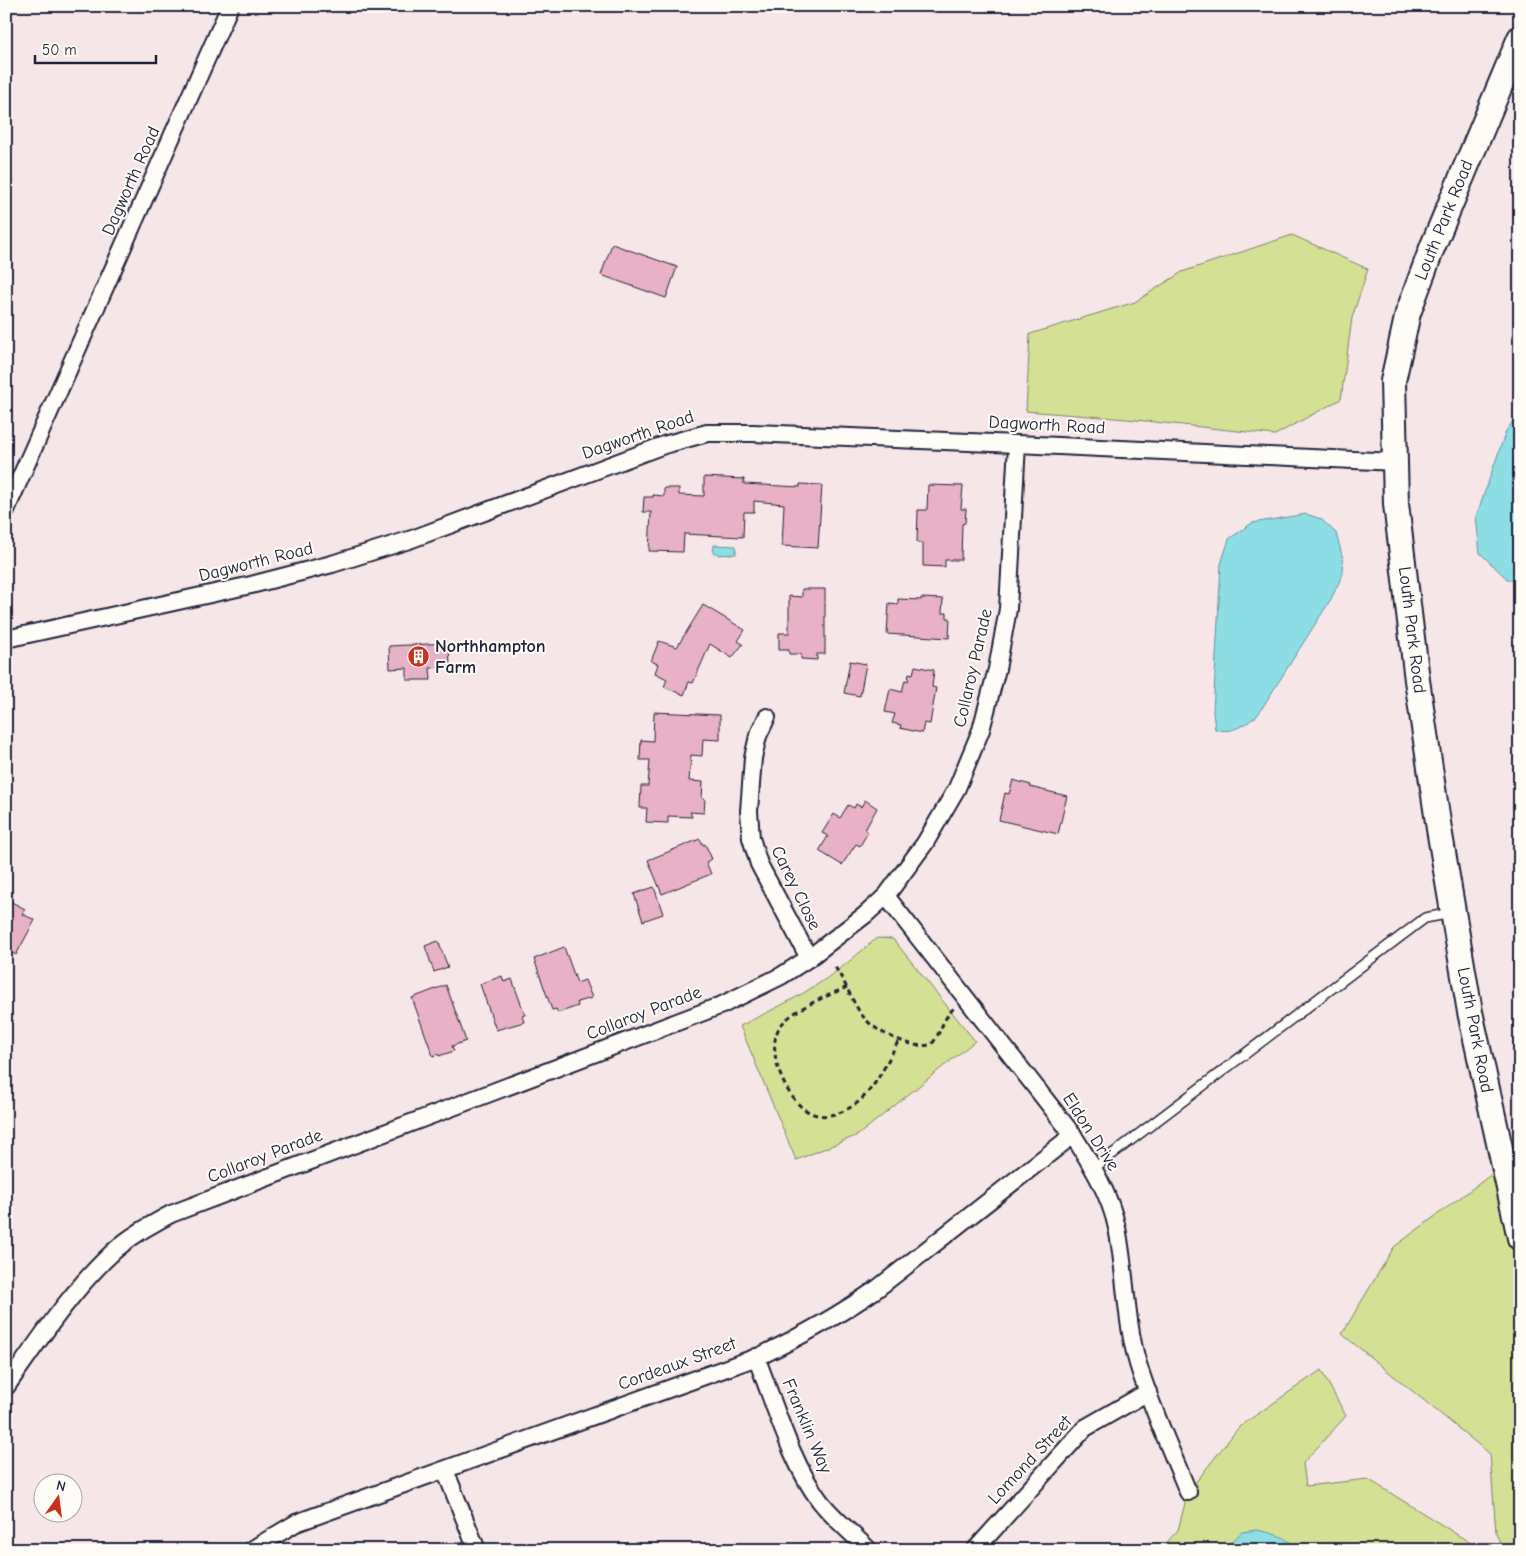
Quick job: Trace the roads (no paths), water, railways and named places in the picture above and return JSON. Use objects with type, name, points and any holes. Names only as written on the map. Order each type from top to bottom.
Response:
[{"type":"street","name":"Dagworth Road","points":[[6,510],[230,6]]},
{"type":"street","name":"Louth Park Road","points":[[1520,38],[1451,198],[1408,313],[1393,380],[1396,504],[1416,670],[1470,1012],[1520,1238]]},
{"type":"street","name":"Dagworth Road","points":[[6,639],[259,583],[332,564],[412,538],[664,444],[707,433],[753,433],[1017,444],[1396,462]]},
{"type":"street","name":"Collaroy Parade","points":[[6,1387],[39,1339],[85,1281],[115,1250],[141,1231],[171,1214],[722,1005],[752,991],[809,958],[866,915],[886,896],[924,843],[957,788],[976,745],[988,708],[1008,608],[1017,444]]},
{"type":"street","name":"Carey Close","points":[[767,717],[758,736],[753,758],[748,811],[751,838],[759,864],[809,958]]},
{"type":"street","name":"Eldon Drive","points":[[886,896],[1073,1135],[1094,1168],[1107,1194],[1117,1227],[1129,1320],[1138,1363],[1188,1492]]},
{"type":"street","name":"Cordeaux Street","points":[[251,1550],[280,1531],[296,1524],[756,1357],[792,1340],[823,1324],[878,1288],[1073,1135]]},
{"type":"street","name":"Franklin Way","points":[[756,1357],[793,1451],[809,1484],[832,1514],[869,1550]]},
{"type":"street","name":"Lomond Street","points":[[975,1550],[1084,1428],[1148,1392]]},
{"type":"street","points":[[445,1470],[477,1550]]},
{"type":"lane","points":[[1094,1168],[1425,918],[1453,913]]},
{"type":"water","points":[[1520,411],[1520,581],[1507,579],[1480,553],[1476,517],[1506,431]]},
{"type":"water","points":[[1306,514],[1321,519],[1336,533],[1343,559],[1342,576],[1331,599],[1257,716],[1232,730],[1215,729],[1213,712],[1221,564],[1229,539],[1252,523]]},
{"type":"water","points":[[714,545],[736,546],[736,554],[718,555],[718,553],[713,553]]},
{"type":"water","points":[[1257,1530],[1284,1538],[1296,1550],[1231,1550],[1227,1546],[1242,1532]]},
{"type":"place","name":"Northhampton Farm","points":[[419,656]]}]
